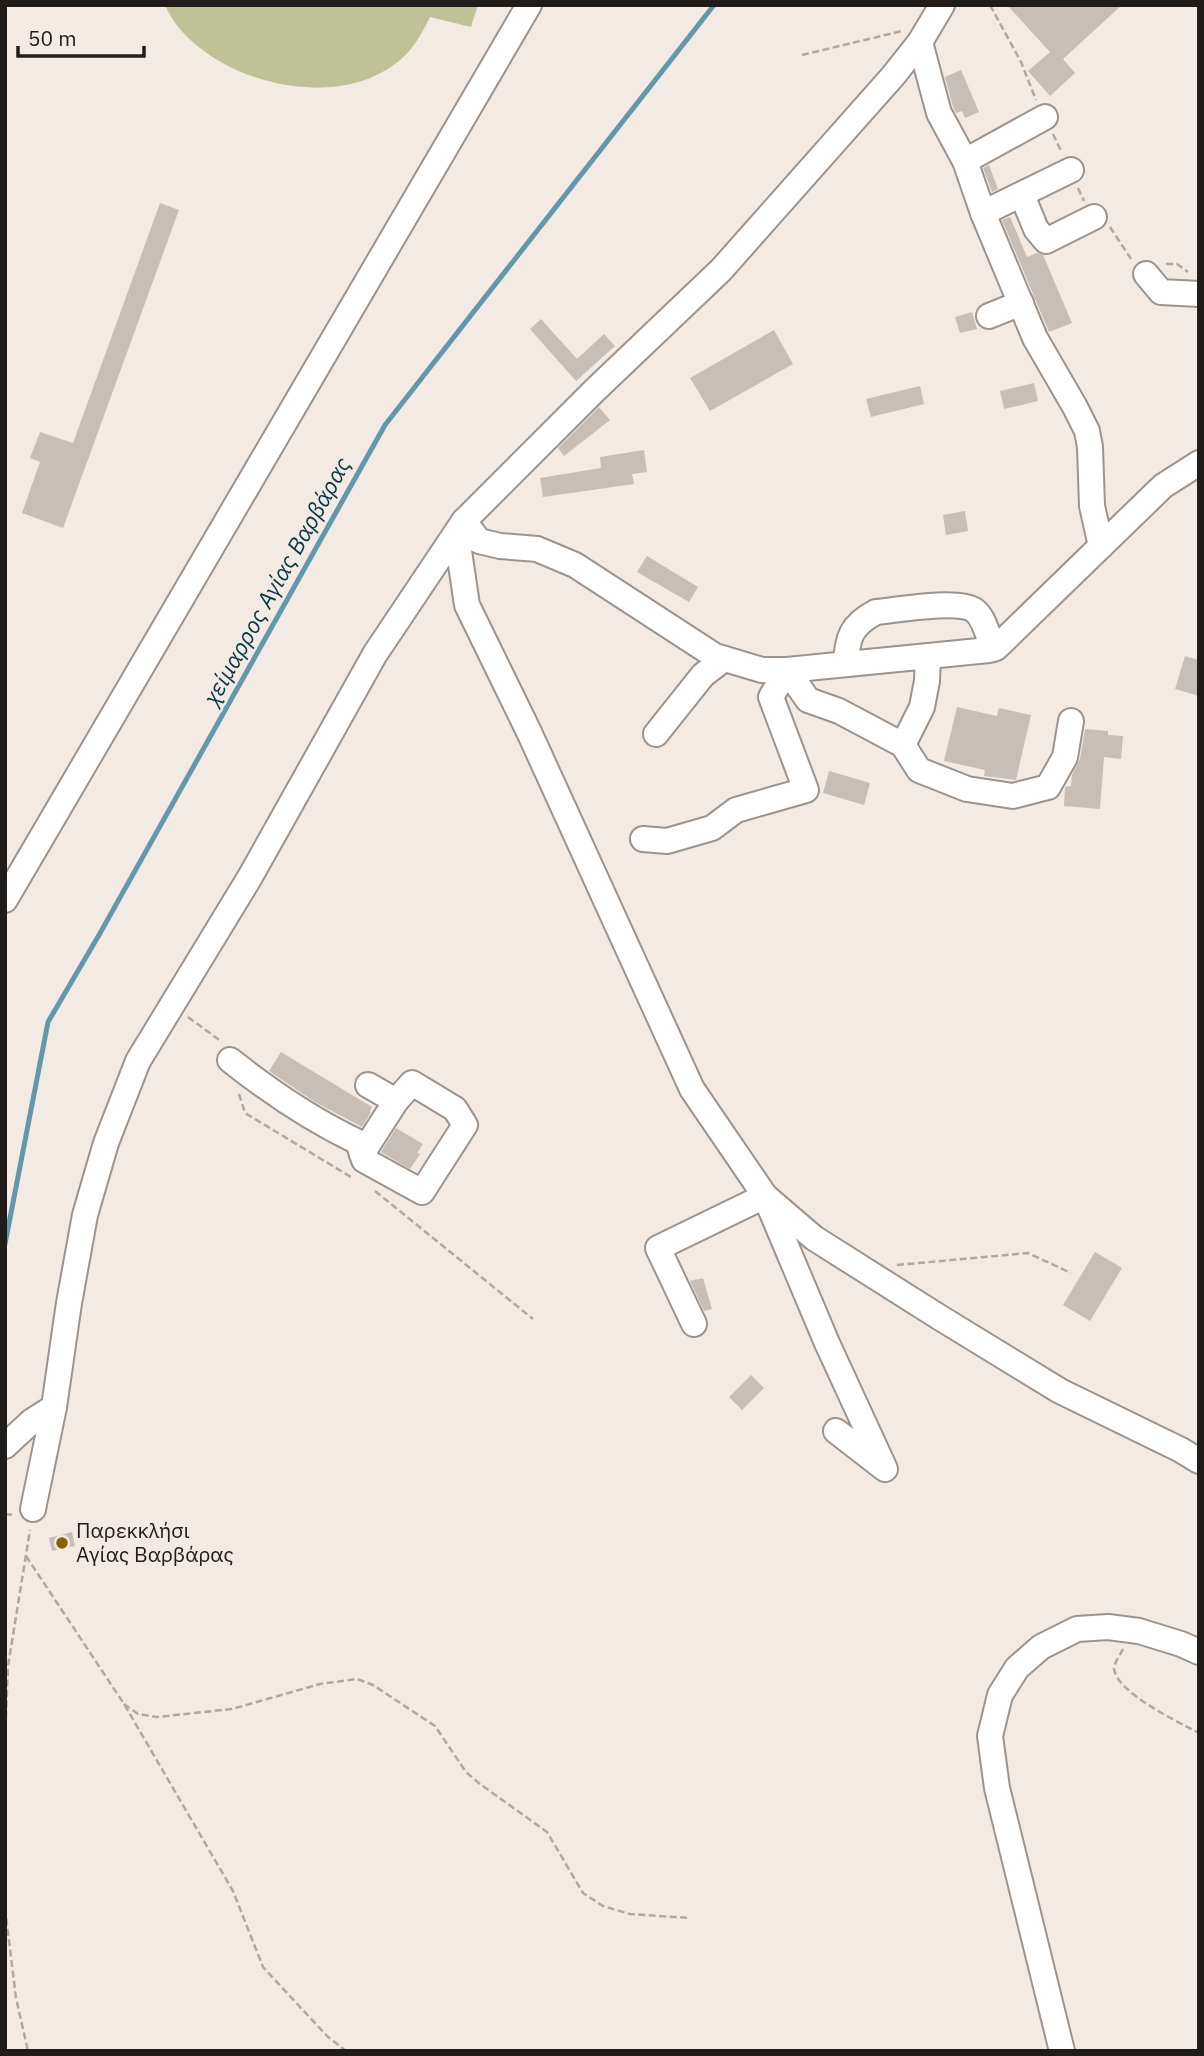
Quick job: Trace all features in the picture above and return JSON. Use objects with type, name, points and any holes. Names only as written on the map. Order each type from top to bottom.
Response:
[{"type":"street","points":[[5,900],[529,5]]},
{"type":"street","points":[[33,1508],[54,1407],[85,1215],[106,1143],[138,1061],[250,877],[376,654],[464,521],[595,390],[721,271],[893,76],[923,38],[943,5]]},
{"type":"street","points":[[923,38],[939,113],[965,162],[983,213],[1035,338],[1087,431],[1092,506],[1101,546]]},
{"type":"street","points":[[965,162],[1045,117]]},
{"type":"street","points":[[983,213],[1071,170]]},
{"type":"street","points":[[1022,195],[1036,229],[1046,241],[1094,217]]},
{"type":"street","points":[[1146,274],[1161,292],[1199,294]]},
{"type":"street","points":[[989,316],[1021,303]]},
{"type":"street","points":[[464,521],[479,541],[499,546],[537,549],[575,565],[715,656],[762,670],[787,670],[993,649],[1163,486],[1199,463]]},
{"type":"street","points":[[464,521],[459,551],[467,605],[529,732],[692,1089],[765,1196],[827,1343],[885,1469],[836,1431]]},
{"type":"street","points":[[846,664],[847,642],[853,630],[865,617],[876,612],[957,605],[974,611],[983,622],[993,649]]},
{"type":"street","points":[[903,745],[922,707],[928,681],[928,656]]},
{"type":"street","points":[[656,734],[703,675],[724,659]]},
{"type":"street","points":[[787,670],[808,700],[839,711],[903,745],[919,770],[967,789],[1013,796],[1048,787],[1065,757],[1071,721]]},
{"type":"street","points":[[643,839],[667,841],[712,828],[736,810],[806,790],[771,697],[787,670]]},
{"type":"street","points":[[230,1060],[260,1084],[358,1142],[362,1154],[364,1160],[422,1192],[465,1125],[455,1109],[412,1083],[396,1101],[362,1154]]},
{"type":"street","points":[[368,1085],[396,1101]]},
{"type":"street","points":[[765,1196],[814,1238],[1060,1391],[1199,1461]]},
{"type":"street","points":[[694,1324],[658,1248],[765,1196]]},
{"type":"street","points":[[6,1445],[32,1421],[54,1407]]},
{"type":"street","points":[[1062,2051],[997,1788],[990,1736],[1000,1695],[1017,1668],[1041,1647],[1077,1629],[1108,1627],[1139,1630],[1199,1651]]},
{"type":"path","points":[[802,55],[906,30],[923,38]]},
{"type":"path","points":[[861,1268],[1028,1253],[1071,1273]]},
{"type":"path","points":[[5,1739],[8,1666],[33,1508]]},
{"type":"path","points":[[26,1556],[124,1704],[233,1891],[263,1967],[327,2036],[346,2051]]},
{"type":"path","points":[[1139,1630],[1125,1646],[1115,1664],[1116,1675],[1130,1691],[1154,1710],[1199,1733]]},
{"type":"path","points":[[124,1704],[138,1714],[157,1717],[232,1709],[320,1684],[356,1679],[373,1685],[435,1726],[466,1772],[547,1832],[583,1893],[603,1906],[630,1914],[690,1918]]},
{"type":"path","points":[[5,1908],[16,1998],[28,2051]]},
{"type":"green space","points":[[165,5],[478,5],[471,27],[430,17],[411,49],[395,64],[370,78],[341,86],[310,88],[279,84],[220,62],[196,45],[174,22]]},
{"type":"building","points":[[1007,5],[1122,5],[1063,59],[1075,73],[1050,96],[1028,71],[1050,52]]},
{"type":"building","points":[[961,70],[979,112],[965,118],[962,111],[956,113],[953,107],[945,77]]},
{"type":"building","points":[[989,165],[998,189],[992,192],[983,168]]},
{"type":"building","points":[[160,203],[179,210],[63,528],[22,513],[40,462],[30,458],[40,432],[73,443]]},
{"type":"building","points":[[1010,217],[1027,257],[1037,253],[1043,255],[1072,323],[1049,332],[1002,220]]},
{"type":"building","points":[[972,312],[977,329],[960,333],[955,317]]},
{"type":"building","points":[[541,319],[577,359],[604,334],[615,346],[576,381],[530,329]]},
{"type":"building","points":[[774,330],[793,364],[710,411],[690,378]]},
{"type":"building","points":[[1034,383],[1038,401],[1004,409],[1000,391]]},
{"type":"building","points":[[920,386],[924,404],[871,417],[866,399]]},
{"type":"building","points":[[599,407],[610,420],[564,456],[558,448]]},
{"type":"building","points":[[644,450],[647,472],[632,474],[634,484],[543,497],[540,478],[601,468],[600,457]]},
{"type":"building","points":[[965,511],[968,531],[946,535],[943,515]]},
{"type":"building","points":[[647,556],[698,587],[689,602],[637,572]]},
{"type":"building","points":[[1185,656],[1199,660],[1199,696],[1175,689]]},
{"type":"building","points":[[957,707],[997,716],[999,708],[1031,715],[1016,780],[984,776],[985,770],[944,761]]},
{"type":"building","points":[[1085,729],[1108,731],[1108,735],[1123,736],[1121,759],[1104,757],[1100,809],[1064,806],[1065,787],[1071,786],[1072,775],[1080,759]]},
{"type":"building","points":[[829,771],[870,783],[864,805],[823,793]]},
{"type":"building","points":[[281,1052],[372,1107],[362,1127],[315,1102],[269,1071]]},
{"type":"building","points":[[396,1128],[423,1144],[410,1169],[381,1152]]},
{"type":"building","points":[[1095,1252],[1122,1268],[1090,1321],[1063,1305]]},
{"type":"building","points":[[703,1278],[712,1309],[704,1311],[690,1281]]},
{"type":"building","points":[[751,1375],[764,1388],[742,1410],[729,1397]]},
{"type":"building","name":"Παρεκκλήσι Αγίας Βαρβάρας","points":[[72,1532],[75,1546],[52,1551],[49,1538]]},
{"type":"waterway","name":"χείμαρρος Αγίας Βαρβάρας","points":[[5,1244],[48,1022],[385,425],[714,5]]},
{"type":"place","name":"Παρεκκλήσι Αγίας Βαρβάρας","points":[[62,1543]]}]
